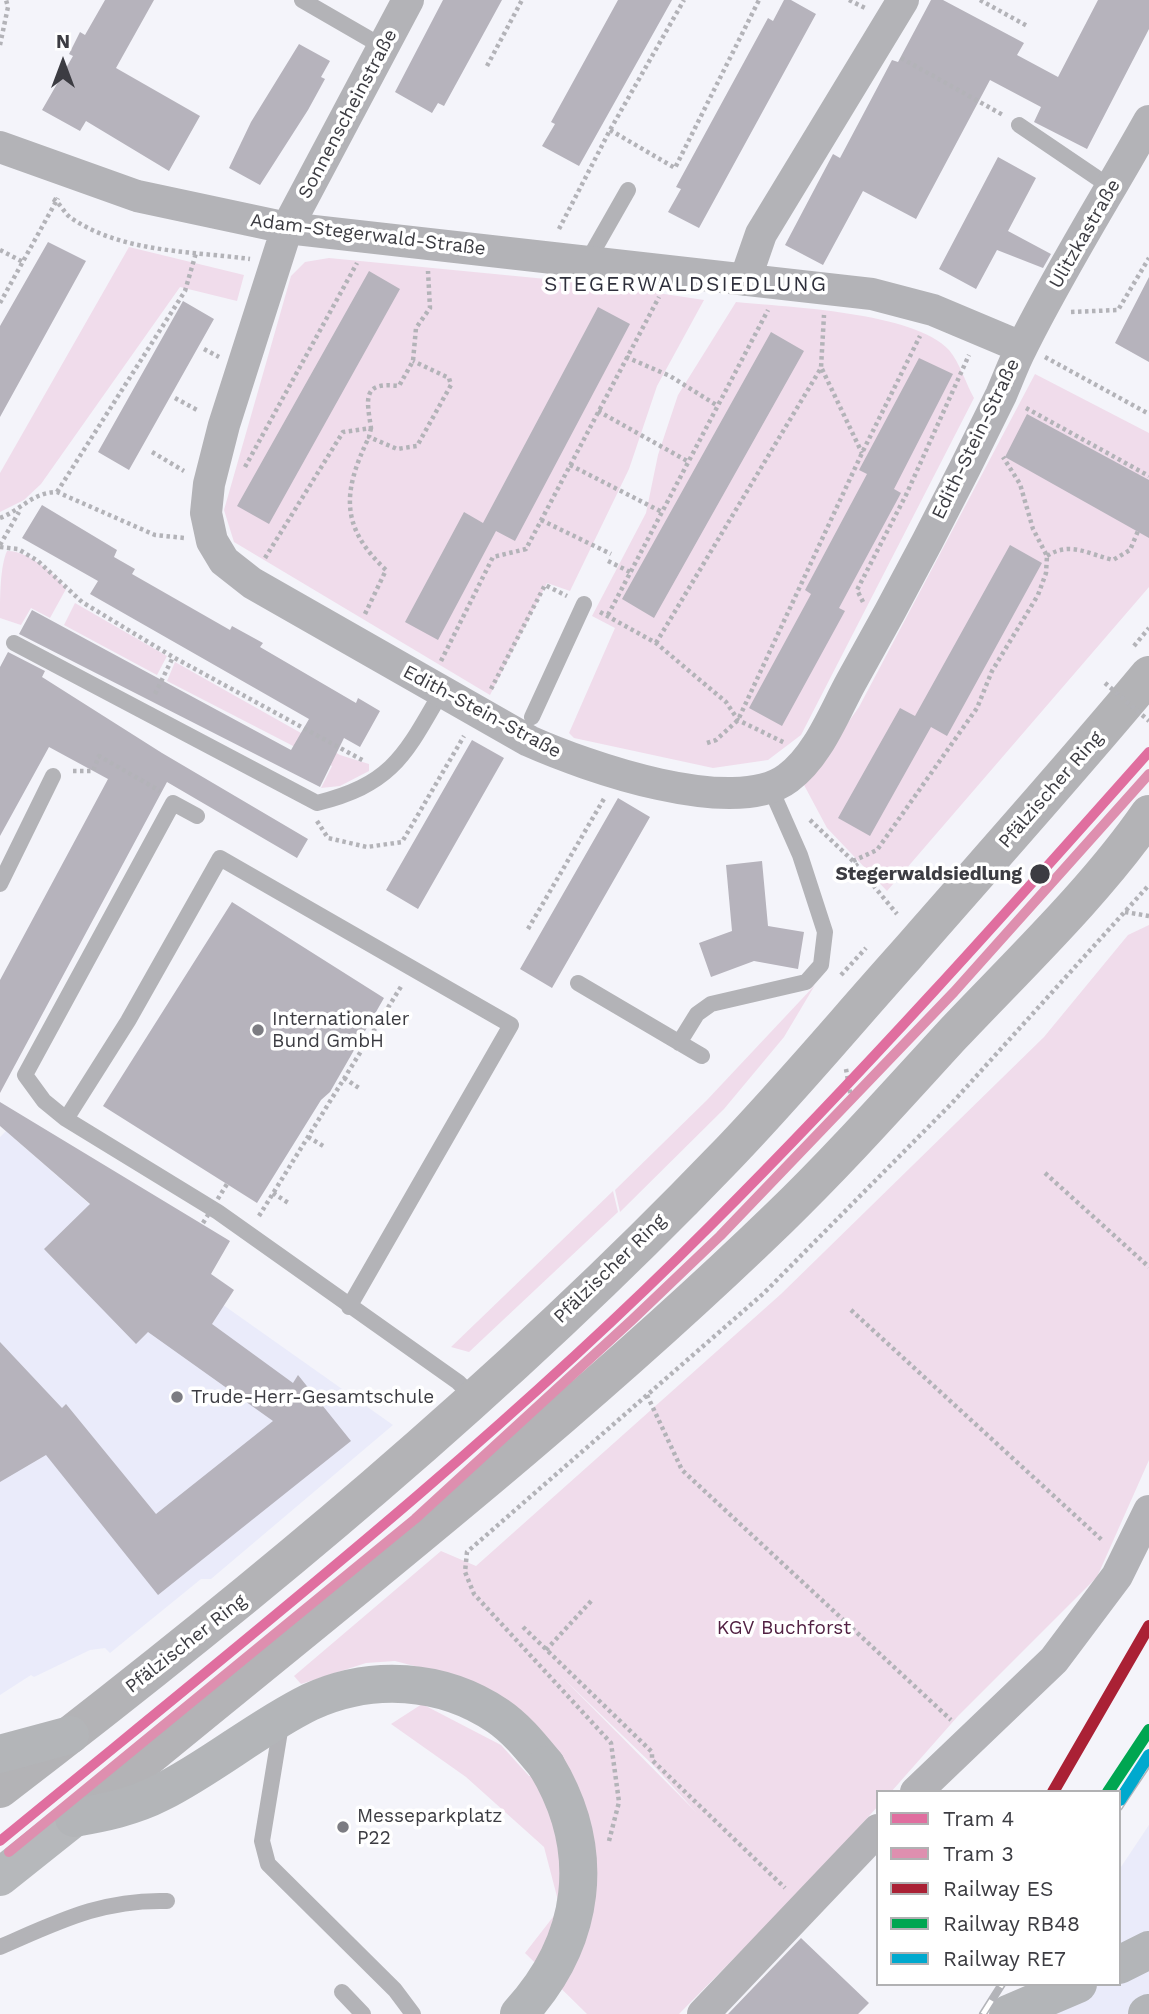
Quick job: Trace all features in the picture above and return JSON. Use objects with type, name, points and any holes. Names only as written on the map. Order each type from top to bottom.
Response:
[{"type":"highway","points":[[74,1818],[103,1814],[160,1794],[285,1716],[344,1690],[376,1684],[421,1686],[473,1701],[522,1736],[546,1765],[567,1806],[576,1838],[579,1875],[570,1934],[554,1969],[519,2014]]},
{"type":"highway","points":[[0,1754],[70,1735]]},
{"type":"highway","points":[[1121,1964],[1149,1950]]},
{"type":"highway","points":[[1008,2014],[1073,1986]]},
{"type":"main road","name":"Pfälzischer Ring","points":[[0,1790],[264,1583],[474,1398],[610,1271],[724,1158],[1040,805],[1149,675]]},
{"type":"main road","points":[[0,1877],[306,1625],[437,1522],[779,1218],[1005,979],[1126,846],[1149,814]]},
{"type":"street","name":"Sonnenscheinstraße","points":[[286,228],[385,48],[408,0]]},
{"type":"street","points":[[745,280],[761,234],[903,0]]},
{"type":"street","name":"Ulitzkastraße","points":[[1039,350],[1112,188],[1149,121]]},
{"type":"street","name":"Adam-Stegerwald-Straße","points":[[3,153],[137,196],[286,228],[777,283],[903,300],[1039,350]]},
{"type":"street","name":"Edith-Stein-Straße","points":[[286,228],[240,368],[223,482],[206,513],[212,541],[225,561],[252,583],[529,741],[571,760],[676,788],[742,792],[779,783],[811,755],[877,635],[995,405],[1039,350]]},
{"type":"street","points":[[918,1790],[1054,1660],[1117,1576],[1149,1511]]},
{"type":"street","points":[[703,2014],[876,1832]]},
{"type":"lane","points":[[302,0],[385,48]]},
{"type":"lane","points":[[1019,125],[1112,188]]},
{"type":"lane","points":[[587,262],[628,190]]},
{"type":"lane","points":[[532,717],[584,604]]},
{"type":"lane","points":[[14,643],[145,715],[317,803],[354,793],[397,764],[436,688]]},
{"type":"lane","points":[[0,884],[54,776]]},
{"type":"lane","points":[[679,1043],[697,1014],[710,1004],[806,982],[821,965],[825,932],[779,783]]},
{"type":"lane","points":[[197,816],[173,803],[25,1075],[44,1101],[66,1119],[248,1234],[457,1382],[474,1398]]},
{"type":"lane","points":[[66,1119],[128,1021],[220,858],[511,1025],[349,1307]]},
{"type":"lane","points":[[578,984],[702,1056]]},
{"type":"lane","points":[[285,1716],[278,1735],[262,1841],[268,1864],[395,1990],[413,2014]]},
{"type":"lane","points":[[0,1947],[99,1906],[133,1900],[167,1901]]},
{"type":"lane","points":[[342,1992],[363,2014]]},
{"type":"path","points":[[0,46],[6,0]]},
{"type":"path","points":[[487,66],[522,0]]},
{"type":"path","points":[[545,257],[610,130],[684,0]]},
{"type":"path","points":[[610,130],[675,168],[759,0]]},
{"type":"path","points":[[980,0],[1029,27]]},
{"type":"path","points":[[876,44],[1019,125]]},
{"type":"path","points":[[0,303],[71,173]]},
{"type":"path","points":[[45,196],[56,200],[70,218],[125,242],[275,264]]},
{"type":"path","points":[[152,452],[223,482],[370,238]]},
{"type":"path","points":[[352,640],[386,570],[368,553],[349,506],[349,485],[371,428],[366,398],[377,386],[399,386],[414,361],[416,328],[429,308],[427,243]]},
{"type":"path","points":[[0,250],[23,262]]},
{"type":"path","points":[[57,492],[185,291],[196,253]]},
{"type":"path","points":[[1068,312],[1118,310],[1149,258]]},
{"type":"path","points":[[436,688],[493,557],[526,549],[672,272]]},
{"type":"path","points":[[608,615],[774,300],[777,283]]},
{"type":"path","points":[[656,643],[821,368],[825,289]]},
{"type":"path","points":[[707,743],[716,740],[738,720],[862,453],[933,310]]},
{"type":"path","points":[[877,635],[857,590],[906,495],[980,330]]},
{"type":"path","points":[[1039,350],[1149,414]]},
{"type":"path","points":[[626,357],[670,376],[718,406]]},
{"type":"path","points":[[369,437],[397,449],[417,446],[451,385],[449,378],[414,361]]},
{"type":"path","points":[[821,368],[862,453]]},
{"type":"path","points":[[995,405],[1149,476]]},
{"type":"path","points":[[853,862],[877,850],[977,708],[992,671],[1038,595],[1046,573],[1047,556],[1033,528],[1020,484],[1001,453],[995,405]]},
{"type":"path","points":[[598,411],[689,462]]},
{"type":"path","points":[[252,583],[343,432],[371,428]]},
{"type":"path","points":[[570,465],[662,512]]},
{"type":"path","points":[[212,541],[155,535],[57,492],[44,492],[32,498],[19,511],[0,546],[18,549],[38,561],[82,602],[173,657],[362,761],[397,764]]},
{"type":"path","points":[[0,518],[19,511]]},
{"type":"path","points":[[541,520],[611,554]]},
{"type":"path","points":[[1047,556],[1060,547],[1071,547],[1113,560],[1130,550],[1138,531]]},
{"type":"path","points":[[608,561],[630,572]]},
{"type":"path","points":[[145,715],[173,657]]},
{"type":"path","points":[[1105,683],[1149,721]]},
{"type":"path","points":[[93,771],[99,756],[162,792]]},
{"type":"path","points":[[528,929],[619,773]]},
{"type":"path","points":[[779,783],[812,824],[853,862],[897,914],[889,923]]},
{"type":"path","points":[[606,1853],[618,1802],[611,1743],[474,1594],[465,1572],[467,1552],[764,1293],[953,1103],[1149,885]]},
{"type":"path","points":[[1125,912],[1149,916]]},
{"type":"path","points":[[838,977],[872,941]]},
{"type":"path","points":[[248,1234],[330,1097],[413,967]]},
{"type":"path","points":[[845,1060],[852,1101],[861,1091]]},
{"type":"path","points":[[344,1078],[359,1088]]},
{"type":"path","points":[[308,1137],[325,1147]]},
{"type":"path","points":[[1045,1173],[1149,1267]]},
{"type":"path","points":[[202,1223],[227,1184]]},
{"type":"path","points":[[273,1193],[290,1204]]},
{"type":"path","points":[[851,1310],[1125,1561]]},
{"type":"path","points":[[646,1395],[682,1470],[970,1738]]},
{"type":"path","points":[[547,1650],[593,1599]]},
{"type":"path","points":[[523,1628],[652,1752],[652,1760],[803,1906]]},
{"type":"shaded area","name":"Trude-Herr-Gesamtschule","points":[[6,1131],[127,1237],[393,1425],[211,1579],[201,1579],[110,1653],[105,1648],[90,1650],[34,1677],[31,1675],[0,1695],[0,1137]]},
{"type":"shaded area","points":[[1149,1825],[1149,2014],[1025,2014],[1044,1986],[1121,1986],[1121,1867]]},
{"type":"green space","points":[[129,247],[244,275],[237,301],[180,287],[41,484],[24,500],[0,512],[0,473]]},
{"type":"green space","points":[[329,258],[598,284],[704,300],[657,386],[629,469],[570,591],[547,583],[490,695],[234,542],[224,510],[291,276],[305,262]]},
{"type":"green space","points":[[736,302],[817,309],[880,319],[909,327],[932,337],[949,350],[974,398],[801,735],[768,760],[713,768],[574,738],[569,733],[615,628],[592,616],[646,513],[658,455],[678,395]]},
{"type":"green space","points":[[1035,374],[1149,433],[1149,587],[887,891],[827,828],[804,785],[859,707]]},
{"type":"green space","points":[[7,551],[32,559],[48,570],[66,589],[50,618],[31,608],[21,625],[0,618],[0,592]]},
{"type":"green space","points":[[75,603],[167,656],[157,675],[64,625]]},
{"type":"green space","points":[[175,662],[340,755],[369,764],[369,771],[340,786],[321,788],[332,766],[167,681]]},
{"type":"green space","name":"KGV Buchforst","points":[[1149,925],[1149,1460],[1097,1577],[958,1716],[893,1790],[876,1790],[876,1808],[820,1871],[679,2014],[587,2014],[525,1953],[560,1908],[544,1847],[466,1777],[391,1724],[422,1704],[501,1745],[529,1776],[563,1765],[457,1677],[395,1661],[366,1663],[301,1684],[294,1676],[441,1551],[476,1566],[781,1294],[1044,1037],[1128,935]],"holes":[[[561,1676],[653,1765],[697,1813]]]},
{"type":"green space","points":[[815,985],[784,1037],[724,1109],[620,1212],[615,1190],[707,1100]]},
{"type":"green space","points":[[613,1191],[618,1212],[469,1352],[451,1347]]},
{"type":"building","points":[[105,0],[154,0],[116,68],[200,116],[169,171],[86,121],[80,131],[42,110],[73,56],[69,54],[80,32],[85,35]]},
{"type":"building","points":[[443,0],[502,0],[444,106],[438,103],[432,113],[395,92]]},
{"type":"building","points":[[618,0],[672,0],[579,166],[542,146],[555,124],[551,122]]},
{"type":"building","points":[[784,0],[791,0],[816,14],[699,228],[668,212],[681,189],[676,187],[768,18],[773,21]]},
{"type":"building","points":[[931,0],[943,0],[1024,43],[1017,55],[1058,77],[1098,0],[1149,0],[1149,29],[1087,149],[1034,122],[1041,107],[990,80],[916,219],[863,191],[823,265],[785,245],[833,154],[840,158],[892,60],[898,62]]},
{"type":"building","points":[[299,44],[330,61],[321,77],[325,79],[308,110],[260,185],[229,168],[251,122]]},
{"type":"building","points":[[998,157],[1036,178],[1008,231],[1051,254],[1043,268],[997,250],[976,289],[939,269]]},
{"type":"building","points":[[48,242],[86,261],[0,417],[0,326]]},
{"type":"building","points":[[369,271],[400,289],[269,524],[237,506]]},
{"type":"building","points":[[1149,277],[1149,362],[1115,343]]},
{"type":"building","points":[[183,301],[214,319],[129,470],[98,452]]},
{"type":"building","points":[[598,307],[630,324],[515,541],[496,531],[438,640],[405,622],[464,512],[483,523]]},
{"type":"building","points":[[771,332],[804,351],[654,618],[622,599]]},
{"type":"building","points":[[919,358],[953,374],[894,489],[901,493],[839,608],[845,611],[782,726],[749,708],[811,594],[805,590],[867,474],[859,470]]},
{"type":"building","points":[[1027,414],[1149,480],[1149,538],[1005,457]]},
{"type":"building","points":[[42,505],[117,550],[114,557],[135,569],[132,574],[230,630],[232,626],[263,643],[260,647],[356,703],[358,698],[380,711],[360,747],[344,738],[320,787],[19,634],[32,610],[291,750],[309,719],[90,594],[98,581],[22,538]]},
{"type":"building","points":[[1010,545],[1042,563],[947,736],[931,727],[870,836],[838,818],[900,708],[915,716]]},
{"type":"building","points":[[8,652],[45,671],[42,677],[162,753],[308,839],[297,858],[167,782],[0,1093],[0,980],[108,779],[49,747],[0,836],[0,667]]},
{"type":"building","points":[[472,740],[504,758],[418,909],[386,890]]},
{"type":"building","points":[[618,798],[650,817],[552,988],[520,969]]},
{"type":"building","points":[[762,861],[768,926],[804,932],[798,969],[754,961],[711,977],[699,943],[732,931],[726,865]]},
{"type":"building","name":"Internationaler Bund GmbH","points":[[232,902],[384,998],[330,1092],[321,1100],[257,1203],[103,1106]]},
{"type":"building","points":[[0,1102],[230,1241],[211,1274],[234,1290],[212,1324],[293,1383],[298,1375],[351,1441],[158,1595],[46,1455],[0,1482],[0,1342],[62,1408],[66,1404],[156,1514],[273,1421],[148,1332],[136,1344],[44,1249],[90,1204],[0,1126]]},
{"type":"building","points":[[801,1938],[869,2003],[858,2014],[728,2014]]},
{"type":"railway","points":[[1121,1804],[1149,1762]]},
{"type":"railway","points":[[983,2014],[1001,1986]]},
{"type":"tram line","name":"4","points":[[0,1841],[363,1542],[540,1388],[626,1308],[767,1168],[878,1051],[1149,752]]},
{"type":"tram line","name":"3","points":[[9,1852],[415,1519],[632,1320],[720,1236],[954,992],[1149,774]]},
{"type":"rail line","name":"ES","points":[[1054,1790],[1149,1626]]},
{"type":"rail line","name":"RB48","points":[[1109,1790],[1149,1730]]},
{"type":"rail line","name":"RE7","points":[[1121,1798],[1149,1755]]},
{"type":"place","name":"Stegerwaldsiedlung","points":[[1040,874]]},
{"type":"place","name":"Internationaler Bund GmbH","points":[[258,1030]]},
{"type":"place","name":"Trude-Herr-Gesamtschule","points":[[177,1397]]},
{"type":"place","name":"Messeparkplatz P22","points":[[343,1827]]},
{"type":"district","name":"STEGERWALDSIEDLUNG","points":[[686,285]]}]
